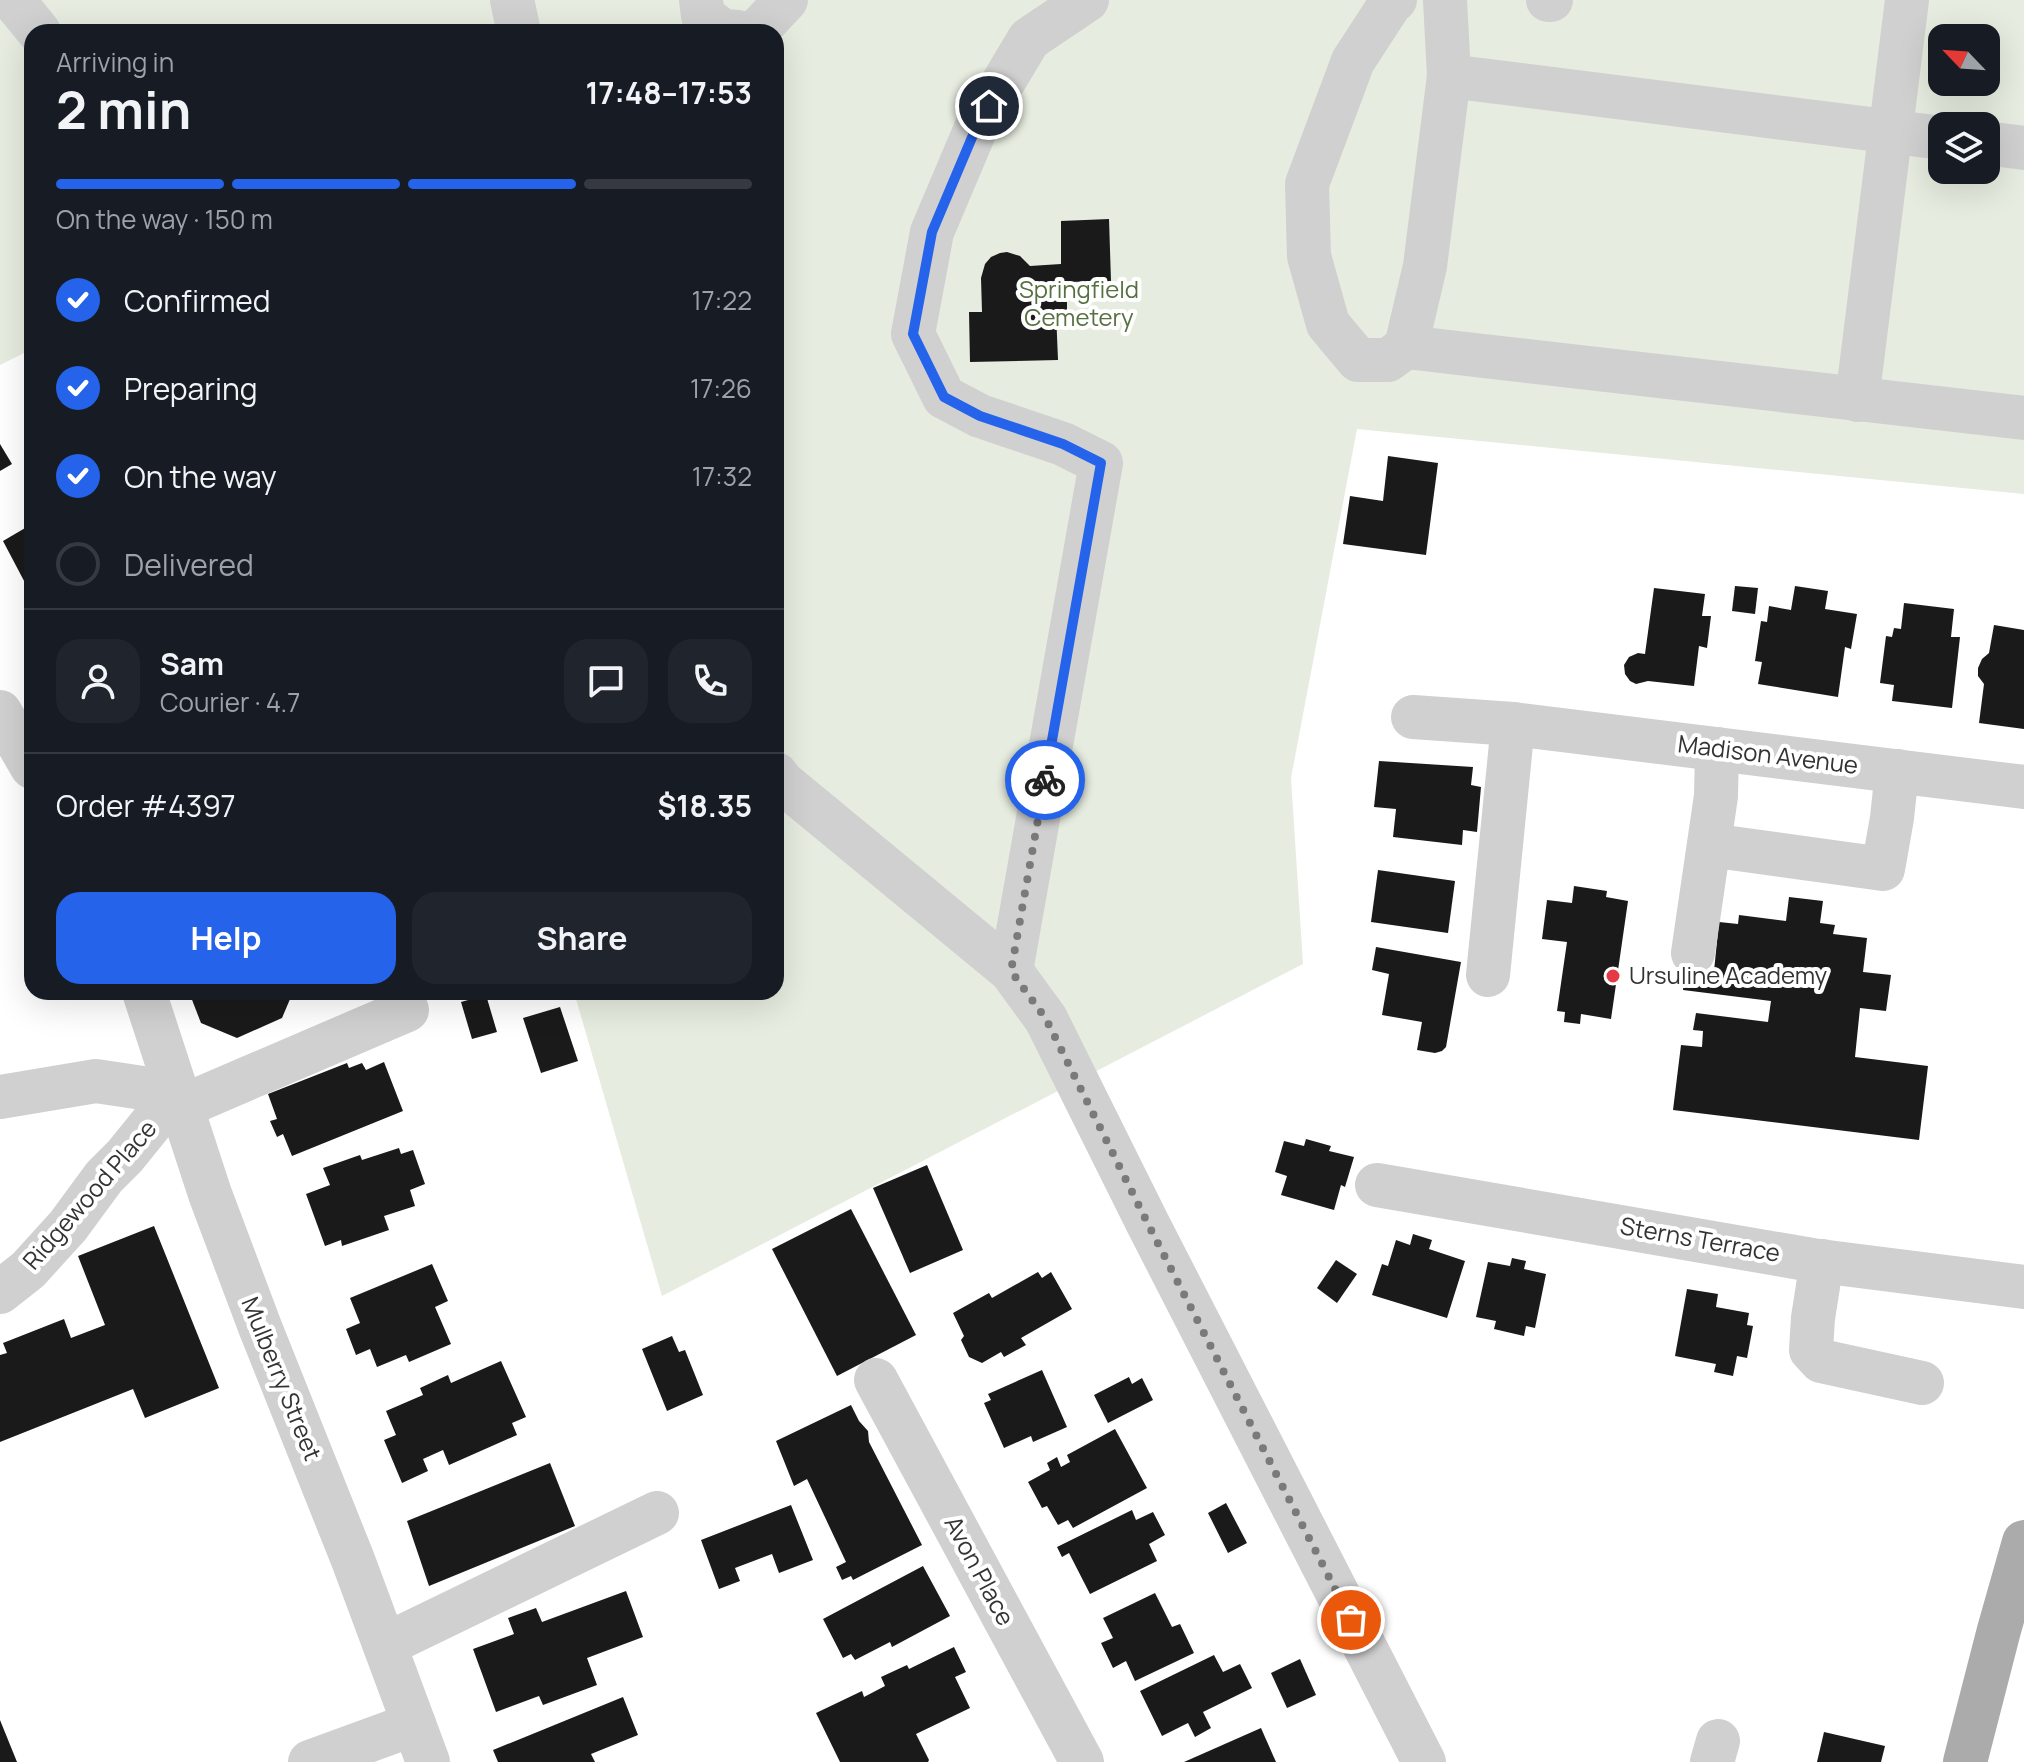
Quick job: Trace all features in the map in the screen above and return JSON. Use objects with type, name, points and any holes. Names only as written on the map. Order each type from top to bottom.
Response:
[{"type":"main road","points":[[1965,1762],[2024,1542]]},
{"type":"street","points":[[13,0],[32,24]]},
{"type":"street","points":[[512,0],[517,24]]},
{"type":"street","points":[[701,0],[703,16],[714,24]]},
{"type":"street","points":[[764,24],[786,0]]},
{"type":"street","points":[[1011,971],[1101,463],[1063,444],[980,416],[944,397],[913,334],[932,232],[976,128],[1029,39],[1087,0]]},
{"type":"street","points":[[1395,0],[1353,61],[1307,184],[1309,256],[1328,324],[1358,360],[1388,360],[1406,347],[1425,266],[1449,76],[1445,0]]},
{"type":"street","points":[[1857,400],[1907,0]]},
{"type":"street","points":[[1449,76],[1928,136]]},
{"type":"street","points":[[2000,145],[2024,148]]},
{"type":"street","points":[[1406,347],[2024,418]]},
{"type":"street","name":"Madison Avenue","points":[[1413,717],[1513,724],[2024,787]]},
{"type":"street","points":[[1488,975],[1513,724]]},
{"type":"street","points":[[1693,953],[1716,796],[1717,749]]},
{"type":"street","points":[[1709,845],[1883,869],[1897,771]]},
{"type":"street","points":[[784,784],[1011,971],[1046,1019],[1424,1762]]},
{"type":"street","name":"Mulberry Street","points":[[147,1000],[210,1194],[421,1743]]},
{"type":"street","points":[[0,1097],[96,1081],[179,1100],[407,1010]]},
{"type":"street","name":"Ridgewood Place","points":[[0,1292],[28,1270],[104,1177],[179,1100]]},
{"type":"street","name":"Sterns Terrace","points":[[1377,1185],[1822,1261],[2024,1287]]},
{"type":"street","points":[[1822,1261],[1811,1350],[1821,1361],[1922,1383]]},
{"type":"street","name":"Avon Place","points":[[876,1380],[1082,1762]]},
{"type":"street","points":[[385,1645],[657,1513]]},
{"type":"street","points":[[310,1762],[421,1743]]},
{"type":"green space","name":"Springfield Cemetery","points":[[0,0],[2024,0],[2024,494],[1357,429],[1291,778],[1303,964],[662,1296],[576,1000],[784,1000],[784,24],[24,24],[24,353],[0,365]]},
{"type":"building","points":[[1109,219],[1111,281],[1067,282],[1067,311],[1056,312],[1058,360],[970,362],[969,312],[982,312],[981,278],[985,264],[991,257],[1007,252],[1020,256],[1030,266],[1061,264],[1061,221]]},
{"type":"building","points":[[0,444],[12,464],[0,471]]},
{"type":"building","points":[[1388,456],[1438,463],[1426,555],[1343,544],[1350,496],[1383,501]]},
{"type":"building","points":[[24,529],[24,581],[3,541]]},
{"type":"building","points":[[1735,586],[1758,588],[1755,614],[1732,611]]},
{"type":"building","points":[[1795,586],[1828,591],[1825,609],[1857,614],[1851,649],[1845,647],[1838,697],[1758,684],[1762,662],[1755,661],[1761,621],[1767,622],[1769,606],[1791,610]]},
{"type":"building","points":[[1654,588],[1705,594],[1702,616],[1711,616],[1707,648],[1699,646],[1694,686],[1648,681],[1636,684],[1625,674],[1624,665],[1629,657],[1645,654]]},
{"type":"building","points":[[1904,603],[1954,609],[1951,637],[1960,637],[1952,708],[1892,701],[1894,685],[1880,683],[1886,636],[1892,637],[1894,628],[1901,629]]},
{"type":"building","points":[[1994,625],[2024,630],[2024,729],[1979,723],[1984,684],[1978,676],[1978,668],[1989,653]]},
{"type":"building","points":[[1379,761],[1473,767],[1471,785],[1481,787],[1477,832],[1463,830],[1462,845],[1393,837],[1396,809],[1374,807]]},
{"type":"building","points":[[1378,870],[1455,881],[1448,933],[1371,922]]},
{"type":"building","points":[[1574,886],[1607,891],[1606,897],[1628,901],[1611,1019],[1581,1014],[1580,1024],[1564,1022],[1565,1012],[1557,1011],[1567,942],[1542,939],[1547,900],[1572,903]]},
{"type":"building","points":[[1789,897],[1823,901],[1820,923],[1835,925],[1833,934],[1867,938],[1863,972],[1891,975],[1886,1011],[1860,1008],[1855,1057],[1928,1066],[1919,1140],[1673,1110],[1681,1045],[1702,1047],[1703,1031],[1693,1030],[1696,1013],[1768,1022],[1771,1001],[1683,990],[1685,967],[1714,971],[1719,922],[1738,924],[1739,915],[1786,921]]},
{"type":"building","points":[[1376,947],[1461,962],[1446,1047],[1442,1051],[1417,1050],[1422,1022],[1382,1015],[1389,974],[1372,970]]},
{"type":"building","points":[[192,1000],[290,1000],[282,1018],[237,1038],[201,1023]]},
{"type":"building","points":[[487,1000],[497,1032],[472,1039],[461,1002]]},
{"type":"building","points":[[560,1007],[578,1061],[541,1073],[523,1018]]},
{"type":"building","points":[[384,1062],[403,1111],[292,1156],[283,1134],[277,1137],[270,1121],[277,1119],[268,1094],[347,1063],[349,1068],[362,1063],[366,1070]]},
{"type":"building","points":[[1306,1139],[1331,1146],[1329,1151],[1354,1157],[1334,1210],[1281,1195],[1287,1176],[1275,1172],[1284,1141],[1304,1146]]},
{"type":"building","points":[[399,1148],[401,1154],[413,1150],[425,1184],[410,1190],[415,1206],[384,1216],[389,1230],[342,1246],[341,1240],[325,1246],[306,1194],[330,1185],[323,1168],[360,1155],[362,1160]]},
{"type":"building","points":[[927,1165],[963,1250],[910,1273],[873,1188]]},
{"type":"building","points":[[851,1209],[916,1335],[837,1376],[772,1249]]},
{"type":"building","points":[[154,1226],[219,1388],[145,1418],[133,1389],[0,1442],[0,1355],[7,1353],[3,1343],[64,1319],[71,1338],[105,1325],[78,1256]]},
{"type":"building","points":[[1413,1234],[1432,1240],[1429,1249],[1465,1261],[1447,1318],[1372,1295],[1382,1264],[1388,1266],[1396,1240],[1410,1245]]},
{"type":"building","points":[[1512,1258],[1526,1261],[1524,1269],[1546,1274],[1535,1328],[1526,1326],[1524,1336],[1494,1329],[1496,1321],[1476,1317],[1488,1262],[1510,1266]]},
{"type":"building","points":[[1336,1260],[1357,1274],[1337,1303],[1317,1288]]},
{"type":"building","points":[[432,1264],[448,1301],[435,1307],[451,1344],[409,1362],[406,1355],[377,1367],[370,1349],[356,1355],[346,1329],[360,1323],[350,1298]]},
{"type":"building","points":[[1038,1272],[1042,1278],[1051,1272],[1072,1309],[1021,1338],[1026,1345],[1004,1357],[1001,1352],[982,1363],[969,1357],[961,1340],[964,1336],[953,1313],[989,1293],[992,1298]]},
{"type":"building","points":[[1687,1289],[1718,1294],[1716,1307],[1749,1313],[1747,1325],[1753,1326],[1747,1358],[1737,1356],[1733,1376],[1714,1372],[1716,1364],[1675,1356]]},
{"type":"building","points":[[672,1336],[679,1352],[685,1350],[703,1395],[667,1411],[642,1349]]},
{"type":"building","points":[[501,1361],[526,1417],[512,1423],[517,1435],[449,1465],[443,1450],[423,1459],[428,1471],[402,1483],[384,1440],[396,1435],[386,1411],[423,1395],[420,1388],[448,1375],[451,1383]]},
{"type":"building","points":[[1042,1370],[1067,1427],[1033,1442],[1031,1436],[1004,1448],[984,1403],[991,1400],[988,1394]]},
{"type":"building","points":[[1129,1377],[1132,1384],[1142,1378],[1153,1400],[1108,1423],[1094,1395]]},
{"type":"building","points":[[851,1405],[868,1431],[869,1442],[922,1545],[853,1580],[851,1576],[842,1580],[836,1567],[846,1562],[807,1479],[794,1486],[776,1441]]},
{"type":"building","points":[[1115,1429],[1147,1488],[1073,1528],[1068,1520],[1058,1525],[1047,1506],[1042,1508],[1028,1482],[1050,1470],[1047,1463],[1057,1457],[1061,1467],[1070,1462],[1067,1455]]},
{"type":"building","points":[[550,1463],[575,1526],[429,1586],[407,1521]]},
{"type":"building","points":[[1226,1503],[1247,1543],[1228,1553],[1208,1513]]},
{"type":"building","points":[[791,1505],[813,1560],[779,1573],[772,1554],[735,1568],[740,1581],[719,1589],[701,1540]]},
{"type":"building","points":[[1132,1510],[1136,1520],[1153,1512],[1165,1535],[1149,1544],[1157,1561],[1090,1594],[1069,1553],[1062,1557],[1057,1547]]},
{"type":"building","points":[[923,1566],[950,1616],[892,1647],[890,1642],[855,1660],[851,1654],[843,1658],[823,1619]]},
{"type":"building","points":[[626,1591],[643,1637],[587,1658],[597,1685],[543,1705],[539,1696],[496,1712],[473,1649],[514,1634],[508,1618],[536,1608],[542,1622]]},
{"type":"building","points":[[1155,1593],[1172,1627],[1180,1624],[1194,1653],[1135,1681],[1126,1661],[1113,1668],[1101,1643],[1113,1638],[1103,1618]]},
{"type":"building","points":[[954,1647],[966,1672],[955,1677],[970,1708],[916,1734],[928,1762],[840,1762],[816,1713],[862,1691],[864,1697],[885,1686],[881,1677],[907,1665],[909,1669]]},
{"type":"building","points":[[1214,1655],[1223,1672],[1240,1664],[1252,1688],[1203,1712],[1211,1728],[1195,1737],[1188,1723],[1162,1736],[1140,1691]]},
{"type":"building","points":[[1300,1659],[1316,1695],[1287,1708],[1271,1673]]},
{"type":"building","points":[[623,1697],[638,1735],[591,1754],[595,1762],[498,1762],[493,1750]]},
{"type":"building","points":[[0,1720],[17,1762],[0,1762]]},
{"type":"building","points":[[1261,1728],[1276,1762],[1184,1762]]},
{"type":"building","points":[[1824,1732],[1885,1746],[1881,1762],[1817,1762]]},
{"type":"way so far","points":[[1045,780],[1011,971],[1046,1019],[1351,1620]]},
{"type":"place","name":"Ursuline Academy","points":[[1613,976]]},
{"type":"route","points":[[989,106],[976,128],[932,232],[913,334],[944,397],[980,416],[1063,444],[1101,463],[1045,780]]}]
